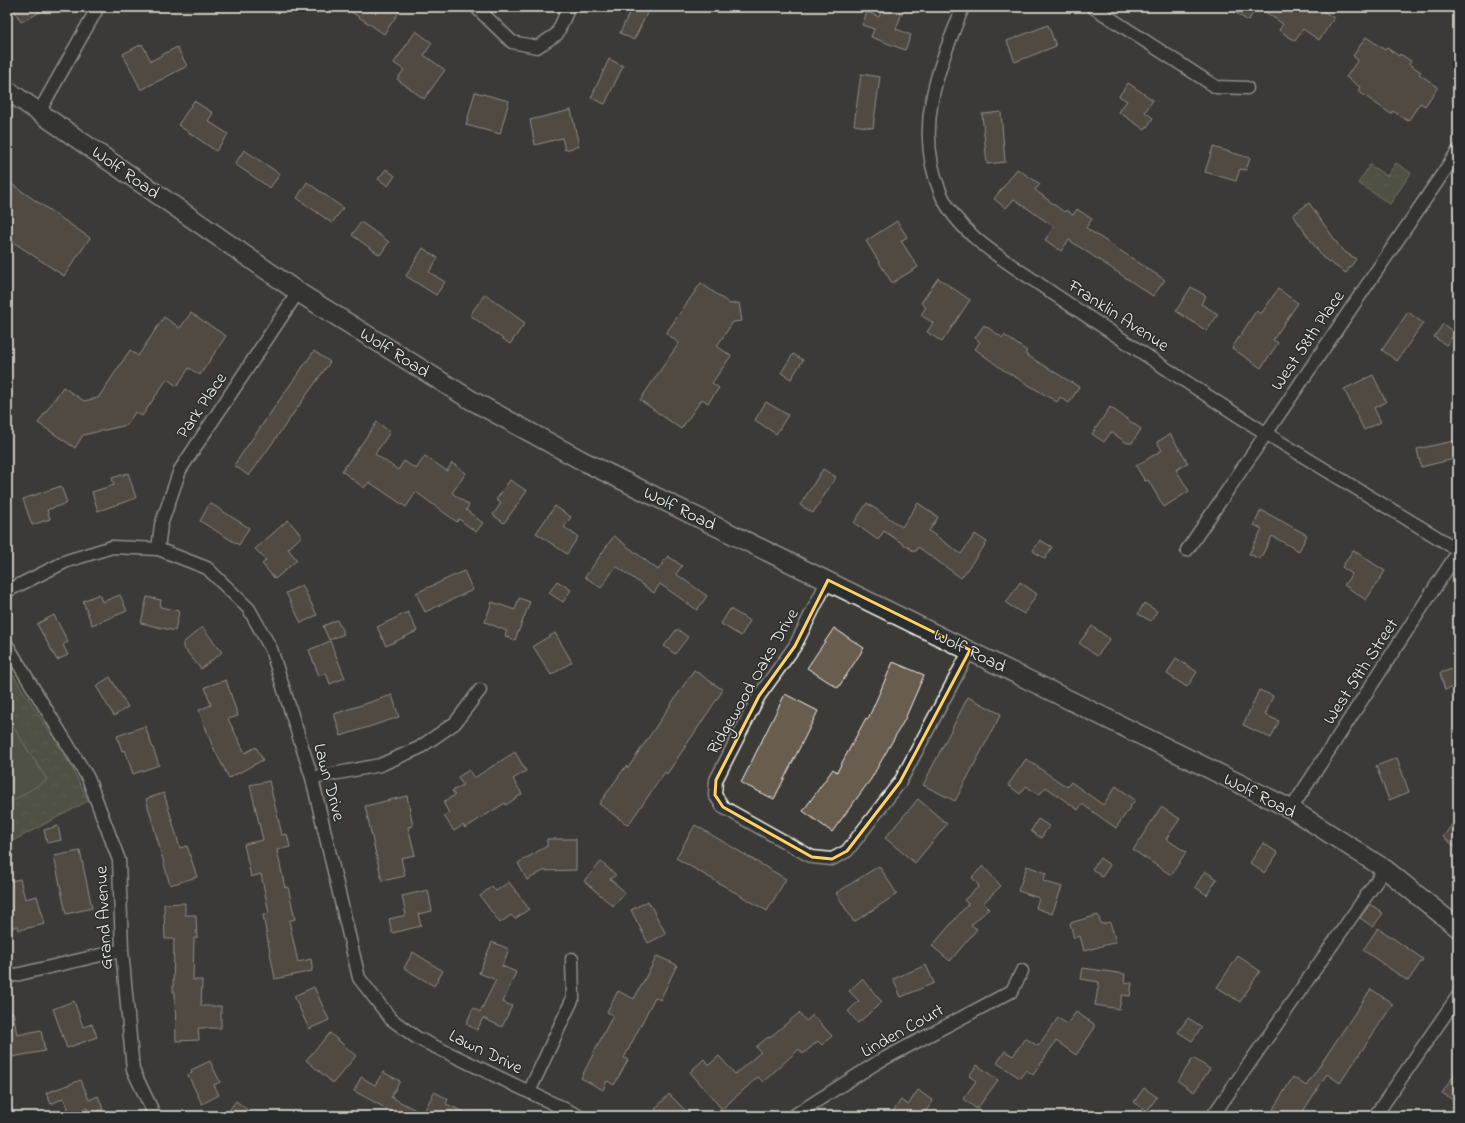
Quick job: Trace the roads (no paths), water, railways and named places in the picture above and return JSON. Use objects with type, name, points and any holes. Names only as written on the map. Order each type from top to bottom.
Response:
[{"type":"main road","name":"Wolf Road","points":[[7,90],[298,292],[471,400],[581,460],[828,580],[1291,810],[1385,869],[1458,928]]},
{"type":"street","points":[[38,112],[98,7]]},
{"type":"street","points":[[476,7],[512,42],[538,47],[557,34],[568,7]]},
{"type":"street","name":"Franklin Avenue","points":[[963,7],[940,65],[930,106],[928,130],[930,158],[934,176],[942,197],[950,210],[964,226],[998,255],[1070,305],[1265,433],[1458,551]]},
{"type":"street","points":[[1094,7],[1216,88],[1247,88]]},
{"type":"street","name":"West 58th Place","points":[[1187,550],[1265,433],[1458,151]]},
{"type":"street","name":"Park Place","points":[[158,550],[161,525],[180,470],[298,292]]},
{"type":"street","name":"Lawn Drive","points":[[7,591],[67,561],[112,547],[158,550],[207,568],[249,609],[271,649],[312,778],[360,978],[391,1019],[417,1038],[580,1116]]},
{"type":"street","name":"West 59th Street","points":[[1291,810],[1458,551]]},
{"type":"street","name":"Ridgewood Oaks Drive","points":[[828,580],[795,646],[759,696],[716,780],[715,795],[724,807],[812,858],[832,859],[847,851],[900,782],[970,650]]},
{"type":"street","name":"Grand Avenue","points":[[7,644],[91,785],[119,860],[122,950],[133,1070],[155,1116]]},
{"type":"street","points":[[312,778],[380,765],[419,748],[455,723],[480,690]]},
{"type":"street","points":[[1214,1114],[1385,869]]},
{"type":"street","points":[[7,977],[122,950]]},
{"type":"street","points":[[529,1092],[573,998],[572,959]]},
{"type":"street","name":"Linden Court","points":[[793,1116],[878,1062],[1012,991],[1022,971]]},
{"type":"street","points":[[1375,1116],[1458,996]]}]
